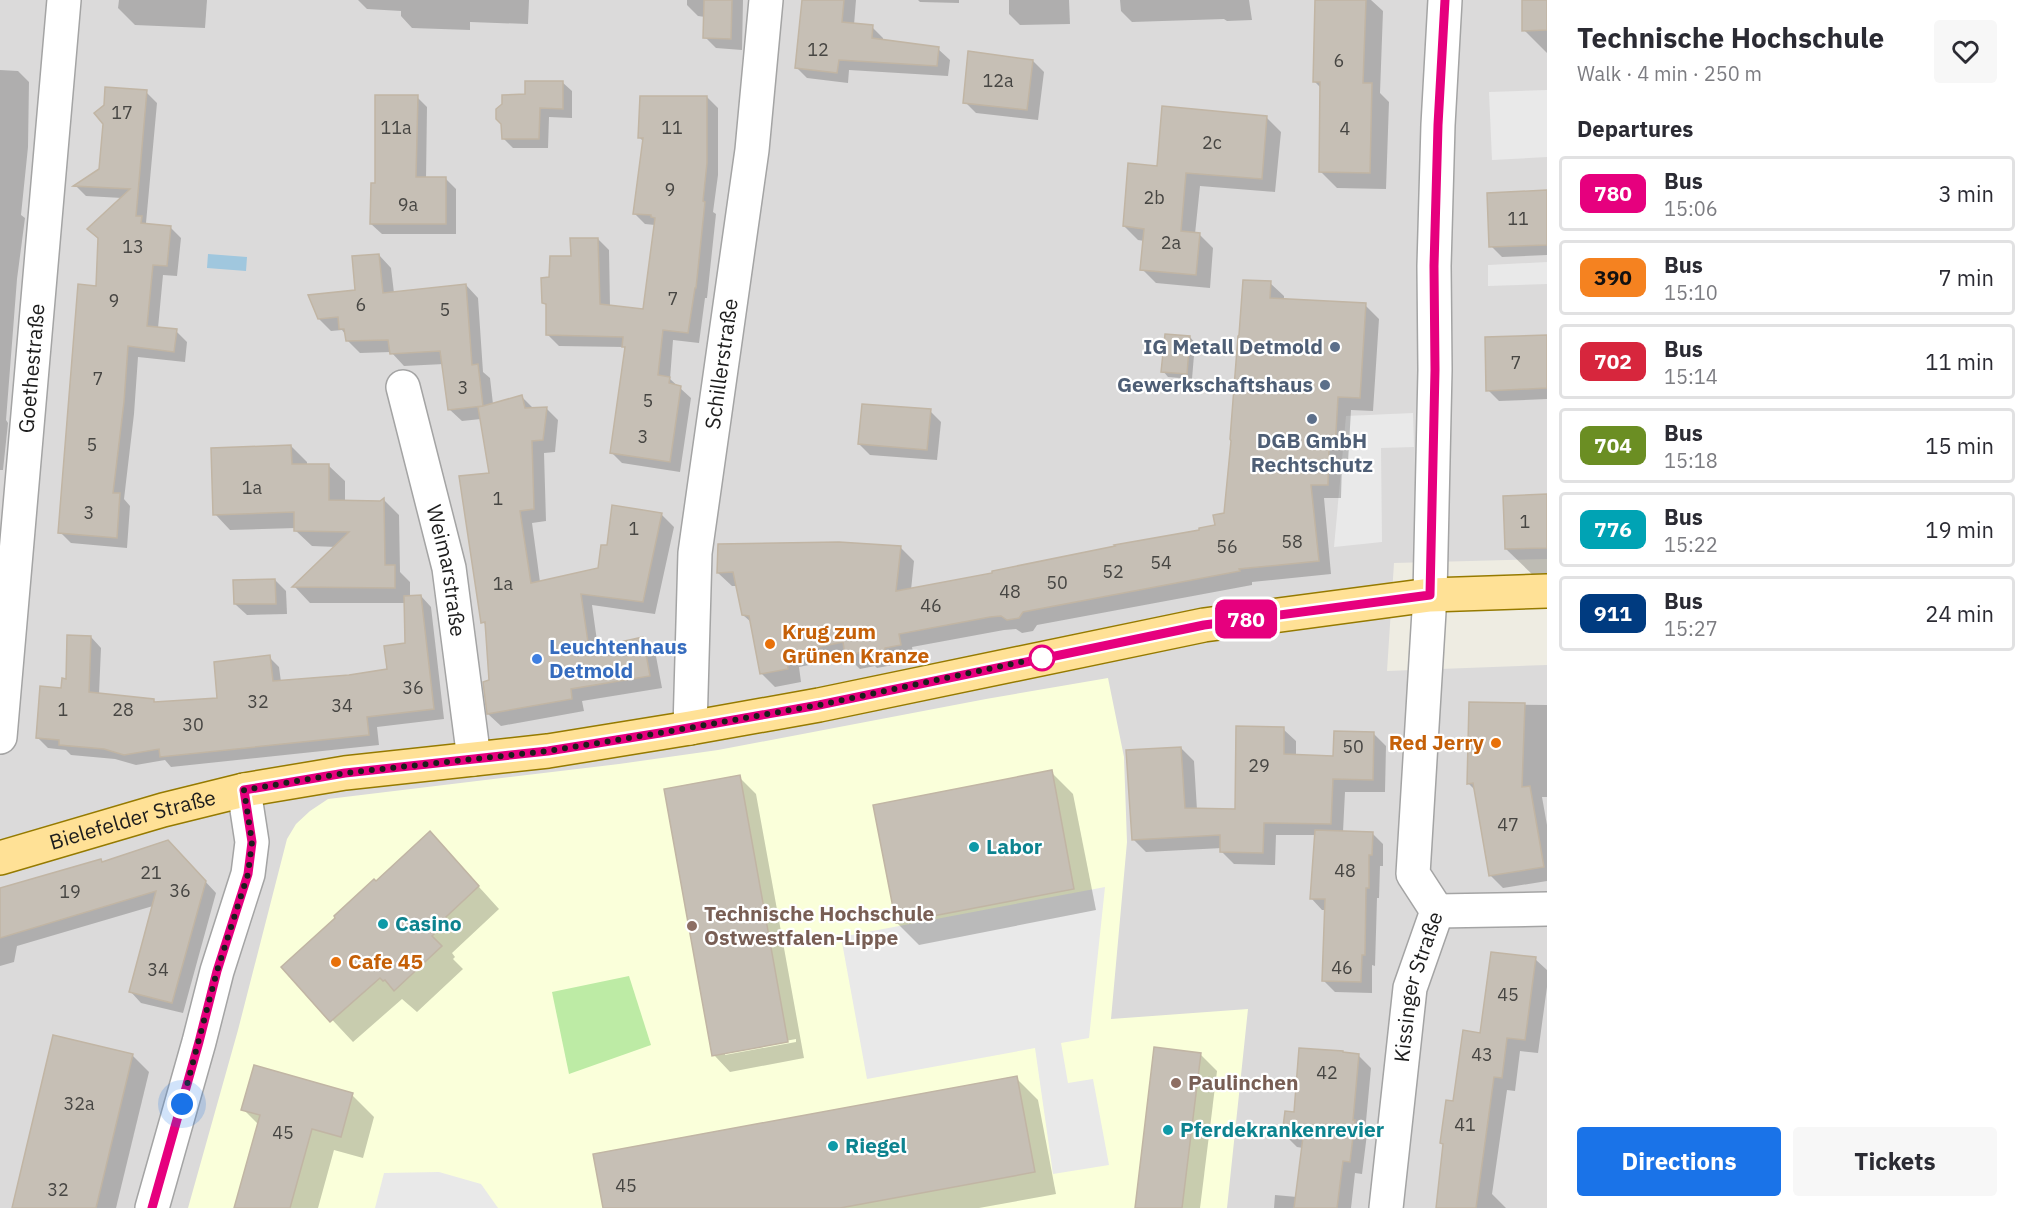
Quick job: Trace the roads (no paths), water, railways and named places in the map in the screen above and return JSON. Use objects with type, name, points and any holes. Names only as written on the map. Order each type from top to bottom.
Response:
[{"type":"main road","name":"Bielefelder Straße","points":[[0,858],[129,820],[244,790],[345,773],[548,751],[690,728],[819,705],[1204,625],[1430,595],[1547,591]]},
{"type":"street","name":"Goethestraße","points":[[0,736],[64,0]]},
{"type":"street","name":"Schillerstraße","points":[[690,728],[695,553],[753,150],[766,0]]},
{"type":"street","name":"Kissinger Straße","points":[[1386,1208],[1410,988],[1437,911],[1413,874],[1430,595],[1435,370],[1434,266],[1438,125],[1445,0]]},
{"type":"street","name":"Weimarstraße","points":[[403,387],[449,568],[474,759]]},
{"type":"street","points":[[152,1208],[217,971],[248,874],[252,842],[244,790]]},
{"type":"street","points":[[1437,911],[1547,909]]},
{"type":"water","points":[[208,254],[247,257],[246,271],[207,268]]},
{"type":"place","name":"IG Metall Detmold","points":[[1335,347]]},
{"type":"place","name":"Gewerkschaftshaus","points":[[1325,385]]},
{"type":"place","name":"DGB GmbH Rechtschutz","points":[[1312,419]]},
{"type":"place","name":"Krug zum Grünen Kranze","points":[[770,644]]},
{"type":"place","name":"Leuchtenhaus Detmold","points":[[537,659]]},
{"type":"place","name":"Red Jerry","points":[[1496,743]]},
{"type":"place","name":"Labor","points":[[974,847]]},
{"type":"place","name":"Casino","points":[[383,924]]},
{"type":"place","name":"Technische Hochschule Ostwestfalen-Lippe","points":[[692,926]]},
{"type":"place","name":"Cafe 45","points":[[336,962]]},
{"type":"place","name":"Paulinchen","points":[[1176,1083]]},
{"type":"place","name":"Pferdekrankenrevier","points":[[1168,1130]]},
{"type":"place","name":"Riegel","points":[[833,1146]]}]
